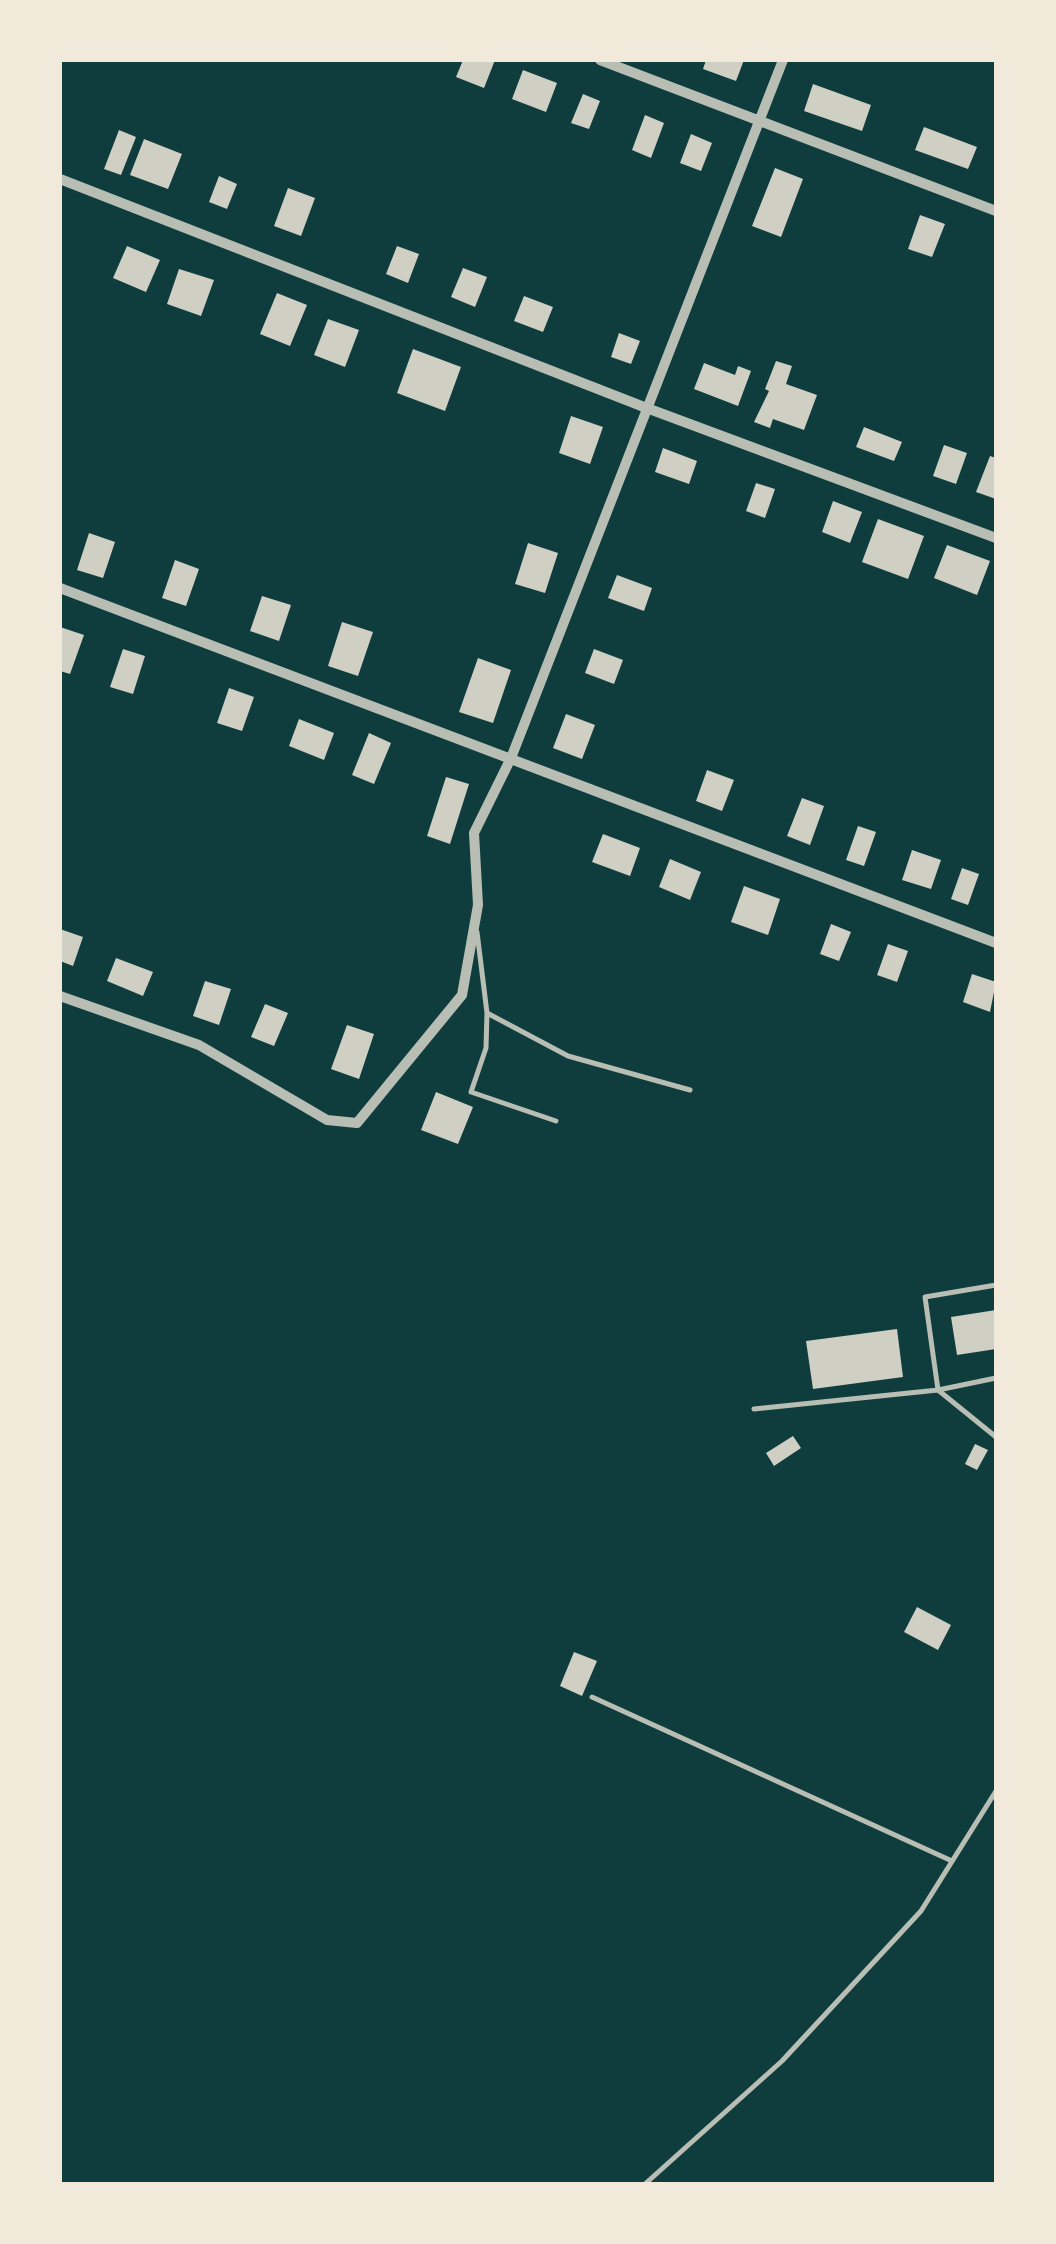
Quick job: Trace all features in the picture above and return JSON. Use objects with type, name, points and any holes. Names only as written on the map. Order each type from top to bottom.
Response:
[{"type":"street","points":[[600,60],[759,124],[996,211]]},
{"type":"street","points":[[60,996],[199,1045],[326,1120],[357,1122],[462,995],[475,920],[474,833],[510,758],[644,407],[783,60]]},
{"type":"street","points":[[60,179],[644,407],[996,538]]},
{"type":"street","points":[[60,588],[996,943]]},
{"type":"lane","points":[[475,920],[487,1013],[486,1048],[471,1092],[556,1122]]},
{"type":"lane","points":[[487,1013],[568,1056],[690,1090]]},
{"type":"lane","points":[[996,1285],[925,1297],[938,1390],[996,1437]]},
{"type":"lane","points":[[754,1409],[938,1390],[996,1378]]},
{"type":"lane","points":[[592,1698],[952,1861]]},
{"type":"lane","points":[[645,2184],[782,2061],[921,1911],[996,1791]]},
{"type":"building","points":[[463,60],[495,60],[484,88],[456,77]]},
{"type":"building","points":[[706,60],[744,60],[736,81],[703,69]]},
{"type":"building","points":[[523,70],[557,83],[546,112],[512,99]]},
{"type":"building","points":[[813,84],[871,105],[862,131],[804,111]]},
{"type":"building","points":[[583,94],[600,101],[589,129],[571,123]]},
{"type":"building","points":[[645,115],[664,123],[651,158],[632,150]]},
{"type":"building","points":[[924,127],[977,147],[968,169],[915,150]]},
{"type":"building","points":[[119,130],[136,137],[121,175],[104,169]]},
{"type":"building","points":[[691,134],[712,143],[701,171],[680,163]]},
{"type":"building","points":[[144,139],[182,154],[168,189],[130,175]]},
{"type":"building","points":[[775,168],[803,179],[781,237],[752,226]]},
{"type":"building","points":[[219,176],[237,184],[227,209],[209,202]]},
{"type":"building","points":[[288,188],[315,198],[301,236],[274,226]]},
{"type":"building","points":[[920,215],[945,224],[932,257],[908,249]]},
{"type":"building","points":[[127,246],[160,260],[146,292],[113,278]]},
{"type":"building","points":[[397,246],[419,254],[408,283],[386,274]]},
{"type":"building","points":[[463,268],[487,277],[475,307],[451,297]]},
{"type":"building","points":[[179,269],[214,280],[201,316],[167,304]]},
{"type":"building","points":[[277,293],[307,305],[290,346],[260,334]]},
{"type":"building","points":[[524,296],[553,307],[543,332],[514,321]]},
{"type":"building","points":[[328,319],[359,330],[345,367],[314,355]]},
{"type":"building","points":[[619,333],[640,341],[631,364],[611,357]]},
{"type":"building","points":[[413,349],[461,367],[445,411],[397,393]]},
{"type":"building","points":[[776,361],[792,366],[786,384],[817,395],[804,430],[773,419],[770,428],[754,422],[769,391],[765,389]]},
{"type":"building","points":[[704,363],[735,375],[738,366],[751,371],[738,406],[694,389]]},
{"type":"building","points":[[571,416],[603,427],[590,464],[559,453]]},
{"type":"building","points":[[864,427],[902,442],[894,461],[856,447]]},
{"type":"building","points":[[944,445],[967,453],[956,484],[933,476]]},
{"type":"building","points":[[663,448],[697,461],[689,484],[655,472]]},
{"type":"building","points":[[990,456],[996,458],[996,499],[976,492]]},
{"type":"building","points":[[756,483],[775,489],[765,518],[746,511]]},
{"type":"building","points":[[833,501],[862,512],[850,543],[822,532]]},
{"type":"building","points":[[878,519],[924,536],[908,579],[862,562]]},
{"type":"building","points":[[89,533],[115,542],[103,578],[77,570]]},
{"type":"building","points":[[528,543],[558,553],[545,593],[515,584]]},
{"type":"building","points":[[947,545],[990,561],[977,595],[934,578]]},
{"type":"building","points":[[175,560],[199,569],[186,606],[162,598]]},
{"type":"building","points":[[617,575],[652,588],[644,611],[608,598]]},
{"type":"building","points":[[262,596],[291,605],[279,641],[250,631]]},
{"type":"building","points":[[342,622],[373,632],[358,676],[328,666]]},
{"type":"building","points":[[60,627],[84,635],[70,674],[60,671]]},
{"type":"building","points":[[123,649],[145,656],[133,694],[110,687]]},
{"type":"building","points":[[594,649],[623,660],[614,684],[585,673]]},
{"type":"building","points":[[478,658],[511,670],[493,723],[459,712]]},
{"type":"building","points":[[229,688],[254,697],[242,731],[217,723]]},
{"type":"building","points":[[566,714],[595,725],[582,759],[553,748]]},
{"type":"building","points":[[299,719],[334,733],[324,760],[289,746]]},
{"type":"building","points":[[369,733],[391,743],[374,784],[352,775]]},
{"type":"building","points":[[707,770],[734,780],[722,811],[696,801]]},
{"type":"building","points":[[446,777],[469,784],[450,844],[427,836]]},
{"type":"building","points":[[802,798],[824,806],[810,845],[787,836]]},
{"type":"building","points":[[858,826],[876,832],[864,866],[846,860]]},
{"type":"building","points":[[603,834],[640,848],[630,876],[592,862]]},
{"type":"building","points":[[912,850],[941,860],[931,889],[902,880]]},
{"type":"building","points":[[670,859],[701,872],[690,900],[659,887]]},
{"type":"building","points":[[962,868],[979,874],[968,905],[951,899]]},
{"type":"building","points":[[744,886],[780,899],[768,935],[731,922]]},
{"type":"building","points":[[831,924],[851,932],[839,961],[820,954]]},
{"type":"building","points":[[60,929],[83,937],[73,966],[60,961]]},
{"type":"building","points":[[888,944],[908,951],[897,982],[877,975]]},
{"type":"building","points":[[116,958],[153,972],[143,996],[107,981]]},
{"type":"building","points":[[972,974],[996,982],[990,1012],[963,1002]]},
{"type":"building","points":[[205,981],[231,989],[219,1025],[193,1016]]},
{"type":"building","points":[[265,1004],[288,1013],[274,1046],[251,1037]]},
{"type":"building","points":[[347,1025],[374,1034],[359,1079],[331,1069]]},
{"type":"building","points":[[436,1092],[473,1107],[458,1144],[421,1130]]},
{"type":"building","points":[[996,1310],[996,1349],[957,1355],[951,1317]]},
{"type":"building","points":[[897,1329],[903,1377],[813,1389],[806,1341]]},
{"type":"building","points":[[793,1436],[801,1448],[774,1466],[766,1453]]},
{"type":"building","points":[[975,1444],[988,1450],[977,1470],[965,1464]]},
{"type":"building","points":[[917,1607],[951,1625],[938,1650],[904,1632]]},
{"type":"building","points":[[574,1652],[597,1661],[582,1696],[560,1686]]}]
